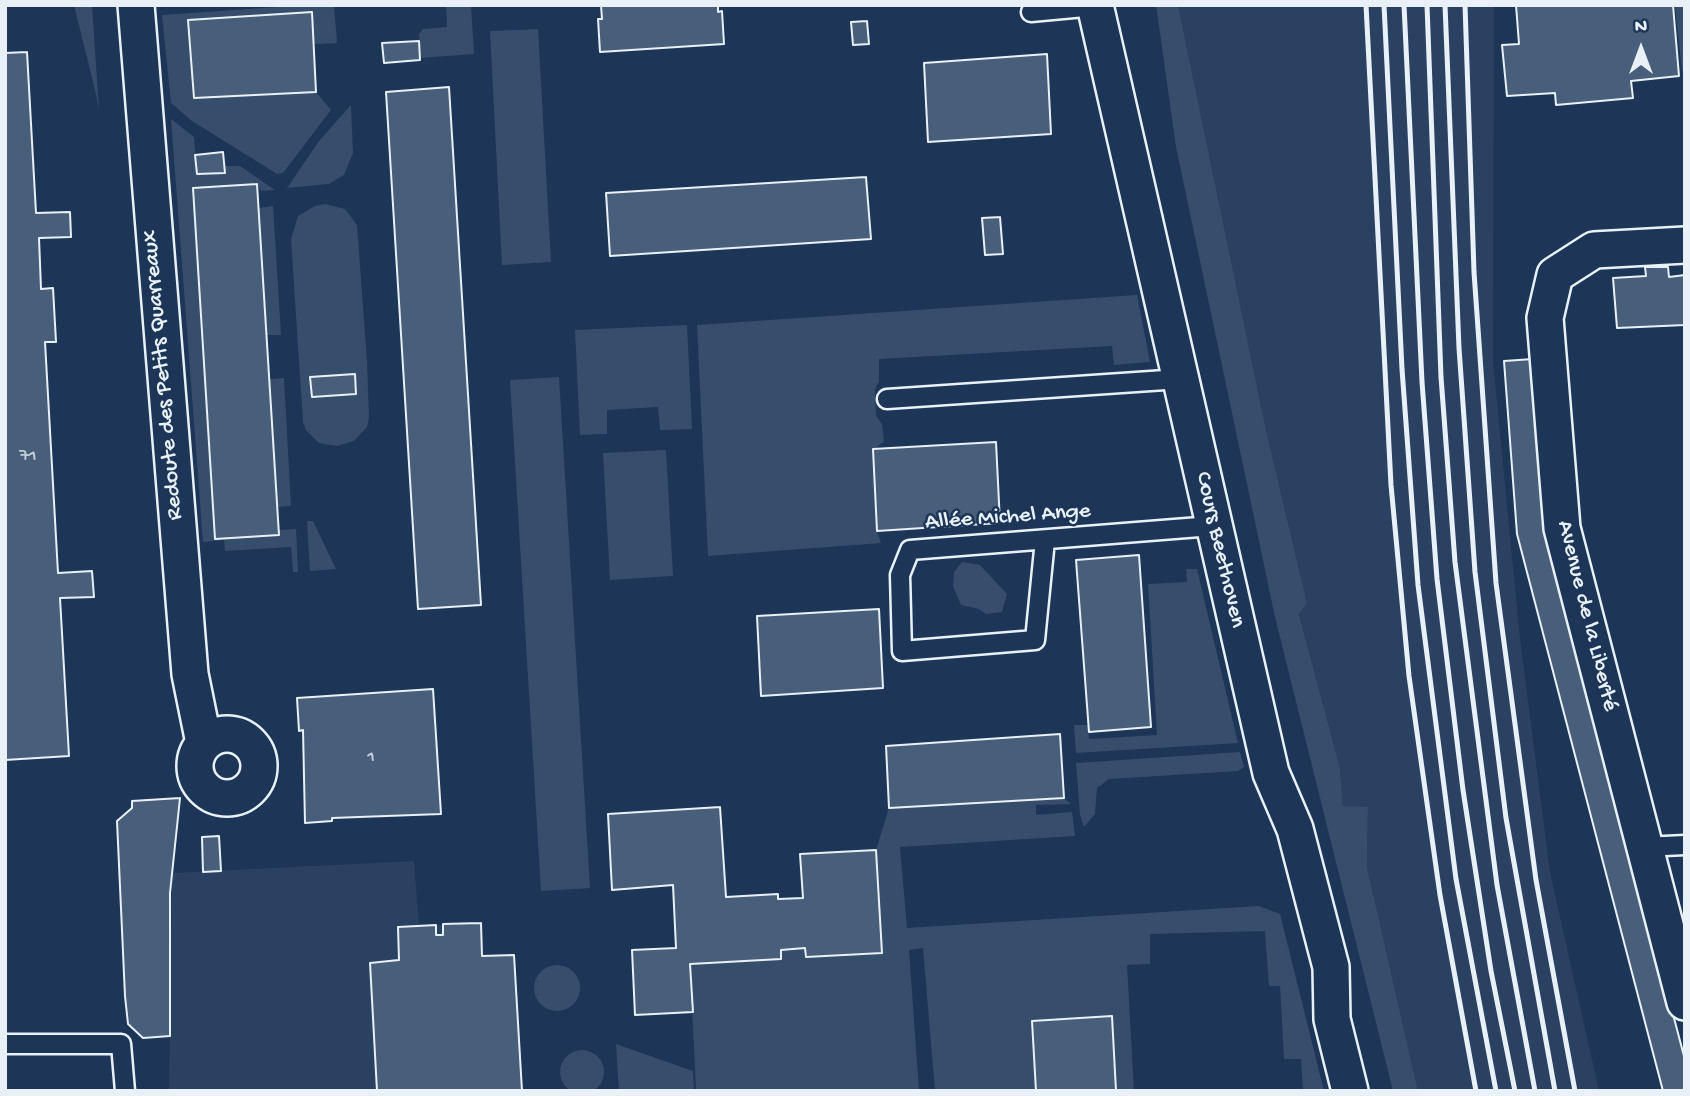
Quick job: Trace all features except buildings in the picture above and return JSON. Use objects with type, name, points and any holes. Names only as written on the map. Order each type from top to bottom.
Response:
[{"type":"street","name":"Redoute des Petits Quarreaux","points":[[136,5],[188,650],[204,743]]},
{"type":"street","name":"Cours Beethoven","points":[[1095,6],[1212,527],[1274,785],[1295,829],[1331,967],[1332,1019],[1350,1091]]},
{"type":"street","name":"Avenue de la Liberté","points":[[1685,245],[1594,250],[1555,275],[1545,318],[1562,528],[1685,1002]]},
{"type":"lane","points":[[1031,12],[1095,6]]},
{"type":"lane","points":[[887,399],[1023,392],[1180,379]]},
{"type":"lane","name":"Allée Michel Ange","points":[[1045,540],[1035,640],[902,651],[900,575],[910,550],[1212,527]]},
{"type":"lane","points":[[1644,847],[1685,845]]},
{"type":"lane","points":[[5,1044],[121,1044],[125,1091]]},
{"type":"shaded area","points":[[74,5],[92,5],[99,110],[96,94]]},
{"type":"shaded area","points":[[334,5],[337,43],[314,44],[311,12],[188,21],[194,98],[316,92],[331,110],[283,173],[277,174],[192,121],[171,103],[162,15]]},
{"type":"shaded area","points":[[446,5],[471,5],[474,54],[420,58],[419,34],[423,29],[447,27]]},
{"type":"shaded area","points":[[1156,5],[1178,5],[1266,430],[1307,603],[1299,614],[1340,768],[1343,806],[1368,807],[1367,867],[1418,1091],[1393,1091],[1275,617],[1176,147]]},
{"type":"shaded area","points":[[1178,5],[1494,5],[1493,361],[1520,639],[1550,872],[1599,1091],[1418,1091],[1367,867],[1368,808],[1343,806],[1340,768],[1299,613],[1307,603],[1266,430]]},
{"type":"shaded area","points":[[1675,5],[1685,5],[1685,71],[1682,71]]},
{"type":"shaded area","points":[[538,29],[551,262],[502,265],[490,31]]},
{"type":"shaded area","points":[[351,105],[353,153],[344,175],[329,184],[287,188],[319,141]]},
{"type":"shaded area","points":[[171,119],[194,137],[197,174],[224,173],[224,166],[240,166],[275,190],[261,191],[257,184],[193,189],[215,539],[279,535],[279,530],[296,529],[298,572],[293,572],[291,547],[225,551],[224,540],[203,542]]},
{"type":"shaded area","points":[[325,204],[345,209],[357,225],[367,361],[367,427],[354,441],[337,446],[319,443],[306,430],[303,422],[291,239],[298,216],[315,206]]},
{"type":"shaded area","points":[[273,206],[281,335],[267,335],[259,208]]},
{"type":"shaded area","points":[[1137,295],[1150,362],[1114,365],[1112,346],[879,359],[879,382],[875,389],[876,416],[882,424],[884,442],[873,450],[877,531],[881,543],[708,556],[697,325]]},
{"type":"shaded area","points":[[687,325],[692,429],[660,430],[658,407],[607,410],[607,434],[580,435],[575,330]]},
{"type":"shaded area","points":[[559,377],[590,888],[541,891],[510,380]]},
{"type":"shaded area","points":[[284,378],[291,506],[277,507],[269,379]]},
{"type":"shaded area","points":[[666,450],[673,576],[610,580],[603,453]]},
{"type":"shaded area","points":[[307,521],[313,521],[336,569],[310,571]]},
{"type":"shaded area","points":[[962,562],[980,565],[1007,594],[1002,612],[986,614],[979,609],[961,605],[953,586],[954,572]]},
{"type":"shaded area","points":[[1186,569],[1197,569],[1238,743],[1076,753],[1074,725],[1088,725],[1089,739],[1157,735],[1148,584],[1187,582]]},
{"type":"shaded area","points":[[1240,752],[1244,767],[1238,771],[1109,779],[1097,788],[1095,814],[1084,827],[1080,815],[1076,763]]},
{"type":"shaded area","points":[[1064,798],[1071,804],[1036,805],[1036,815],[1072,812],[1075,836],[900,847],[907,928],[1259,906],[1280,914],[1324,1091],[1303,1091],[1301,1059],[1284,1059],[1280,986],[1269,986],[1265,931],[1150,934],[1150,964],[1127,965],[1134,1091],[1116,1091],[1112,1016],[1032,1021],[1036,1091],[935,1091],[923,948],[909,950],[919,1091],[696,1091],[690,964],[781,959],[781,950],[805,948],[807,957],[881,953],[876,850],[889,808]]},
{"type":"shaded area","points":[[414,861],[419,926],[481,923],[483,955],[514,955],[522,1091],[169,1091],[172,873]]},
{"type":"shaded area","points":[[557,965],[573,972],[580,988],[573,1004],[557,1011],[541,1004],[534,988],[541,972]]},
{"type":"shaded area","points":[[616,1044],[693,1071],[694,1091],[619,1091]]},
{"type":"shaded area","points":[[582,1050],[598,1056],[604,1072],[598,1088],[582,1094],[566,1088],[560,1072],[566,1056]]},
{"type":"railway","points":[[1366,5],[1391,485],[1409,676],[1440,895],[1476,1091]]},
{"type":"railway","points":[[1384,5],[1402,369],[1418,585],[1456,879],[1496,1091]]},
{"type":"railway","points":[[1404,5],[1422,382],[1437,579],[1463,790],[1491,971],[1515,1091]]},
{"type":"railway","points":[[1427,5],[1441,377],[1455,562],[1497,885],[1535,1091]]},
{"type":"railway","points":[[1445,5],[1459,348],[1475,572],[1506,818],[1555,1091]]},
{"type":"railway","points":[[1465,5],[1474,272],[1496,583],[1536,880],[1575,1091]]}]
